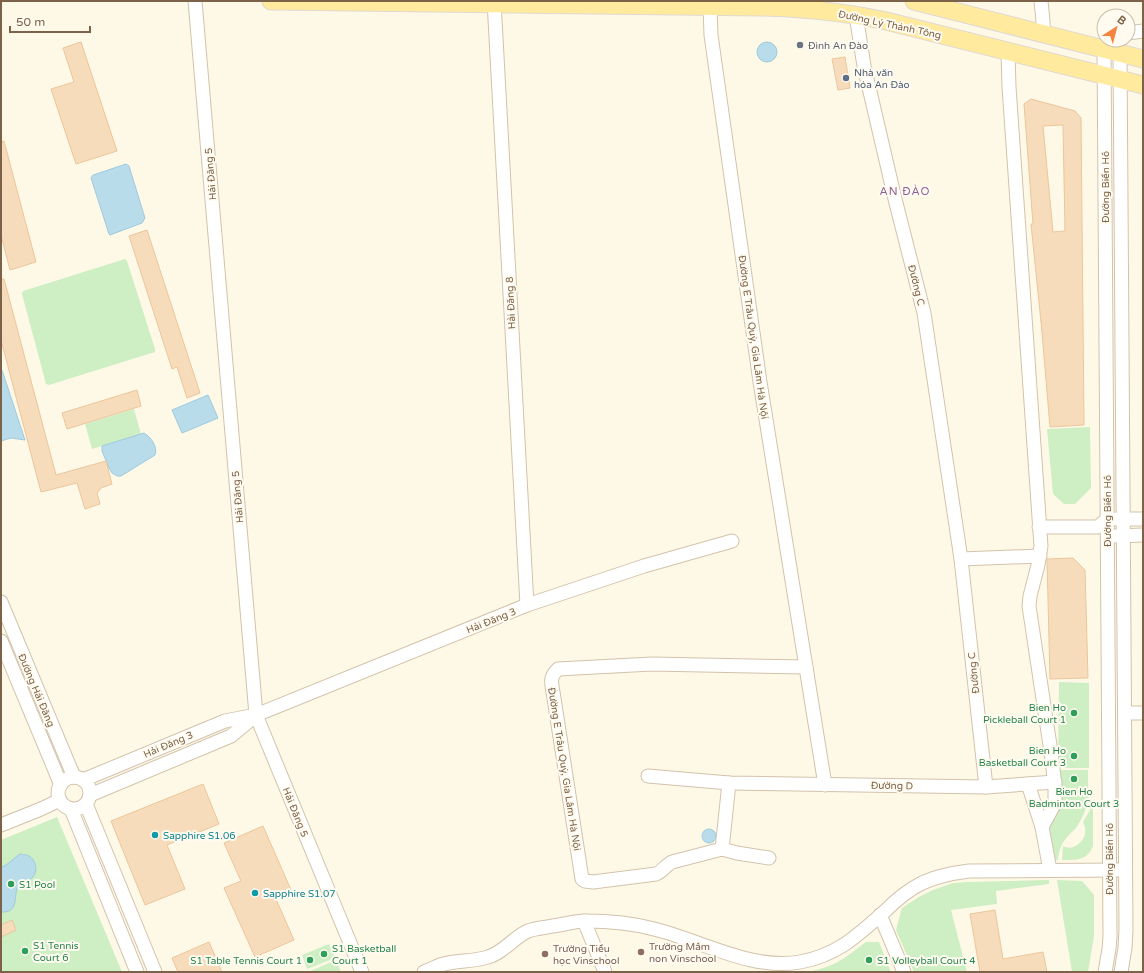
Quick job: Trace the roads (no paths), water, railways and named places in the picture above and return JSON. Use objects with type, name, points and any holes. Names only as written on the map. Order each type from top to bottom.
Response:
[{"type":"main road","name":"Đường Lý Thánh Tông","points":[[271,1],[494,2],[792,8],[856,15],[886,21],[1143,86]]},
{"type":"main road","points":[[914,1],[939,4],[1043,34],[1096,42]]},
{"type":"main road","points":[[1119,48],[1143,59]]},
{"type":"street","name":"Hải Đăng 5","points":[[195,1],[256,715],[362,972]]},
{"type":"street","points":[[1041,1],[1043,34]]},
{"type":"street","name":"Hải Đăng 8","points":[[494,2],[527,605]]},
{"type":"street","name":"Đường E Trâu Quỳ, Gia Lâm Hà Nội","points":[[710,6],[711,35],[758,366],[825,784]]},
{"type":"street","name":"Đường C","points":[[856,15],[869,88],[924,313],[961,559],[986,787]]},
{"type":"street","name":"Đường Biển Hồ","points":[[1105,972],[1110,943],[1110,870],[1104,527],[1104,76],[1112,48]]},
{"type":"street","name":"Đường Biển Hồ","points":[[1114,48],[1121,80],[1126,870],[1126,939],[1121,972]]},
{"type":"street","points":[[1008,52],[1008,72],[1041,546],[1029,600],[1029,612],[1055,782],[1055,803],[1042,826]]},
{"type":"street","points":[[1039,528],[1104,527],[1123,519],[1143,519]]},
{"type":"street","points":[[1104,527],[1124,536],[1143,535]]},
{"type":"street","name":"Hải Đăng 3","points":[[78,778],[224,721],[256,715],[527,605],[644,566],[732,542]]},
{"type":"street","points":[[961,559],[1040,556]]},
{"type":"street","name":"Đường Hải Đăng","points":[[1,602],[78,778]]},
{"type":"street","name":"Đường Hải Đăng","points":[[1,641],[61,785]]},
{"type":"street","name":"Đường E Trâu Quỳ, Gia Lâm Hà Nội","points":[[722,849],[672,862],[666,865],[660,873],[656,874],[593,882],[582,879],[551,682],[552,675],[558,669],[652,664],[806,667]]},
{"type":"street","points":[[1125,713],[1143,713]]},
{"type":"street","name":"Hải Đăng 3","points":[[88,800],[231,736],[256,715]]},
{"type":"street","name":"Đường D","points":[[648,776],[728,783],[986,787],[1055,782]]},
{"type":"street","points":[[78,778],[88,785],[90,790],[88,800],[81,808],[71,809],[60,800],[58,793],[61,785],[66,780],[78,778]]},
{"type":"street","points":[[728,783],[722,849],[769,858]]},
{"type":"street","points":[[1028,784],[1042,826],[1050,870]]},
{"type":"street","points":[[1,824],[60,800]]},
{"type":"street","points":[[88,800],[155,972]]},
{"type":"street","points":[[71,809],[137,972]]},
{"type":"street","points":[[424,972],[441,965],[479,959],[496,954],[528,931],[584,921],[624,924],[653,929],[747,959],[767,963],[783,964],[806,961],[840,948],[855,938],[913,888],[945,875],[969,871],[1126,870]]},
{"type":"street","points":[[880,915],[904,972]]},
{"type":"street","points":[[584,921],[605,972]]},
{"type":"water","points":[[767,42],[774,45],[777,52],[774,59],[767,62],[760,59],[757,52],[760,45]]},
{"type":"water","points":[[126,164],[129,166],[145,218],[142,223],[110,235],[91,178],[93,175]]},
{"type":"water","points":[[1,368],[25,440],[11,438],[1,441]]},
{"type":"water","points":[[208,395],[218,418],[182,433],[172,410]]},
{"type":"water","points":[[144,433],[153,442],[156,449],[155,455],[121,476],[117,476],[112,473],[102,451],[102,446]]},
{"type":"water","points":[[709,829],[714,831],[716,836],[714,841],[709,843],[704,841],[702,836],[704,831]]},
{"type":"water","name":"S1 Pool","points":[[20,854],[27,855],[34,861],[36,871],[30,880],[19,885],[14,906],[7,911],[1,912],[1,867]]},
{"type":"place","name":"Đình An Đào","points":[[800,45]]},
{"type":"place","name":"Nhà văn hóa An Đào","points":[[846,78]]},
{"type":"place","name":"Bien Ho Pickleball Court 1","points":[[1074,713]]},
{"type":"place","name":"Bien Ho Basketball Court 3","points":[[1074,756]]},
{"type":"place","name":"Bien Ho Badminton Court 3","points":[[1074,779]]},
{"type":"place","name":"Sapphire S1.06","points":[[155,835]]},
{"type":"place","name":"S1 Pool","points":[[11,884]]},
{"type":"place","name":"Sapphire S1.07","points":[[255,893]]},
{"type":"place","name":"S1 Tennis Court 6","points":[[25,951]]},
{"type":"place","name":"Trường Mầm non Vinschool","points":[[641,952]]},
{"type":"place","name":"S1 Basketball Court 1","points":[[324,954]]},
{"type":"place","name":"Trường Tiểu học Vinschool","points":[[545,954]]},
{"type":"place","name":"S1 Table Tennis Court 1","points":[[310,960]]},
{"type":"place","name":"S1 Volleyball Court 4","points":[[869,960]]},
{"type":"district","name":"AN ĐÀO","points":[[905,191]]}]
